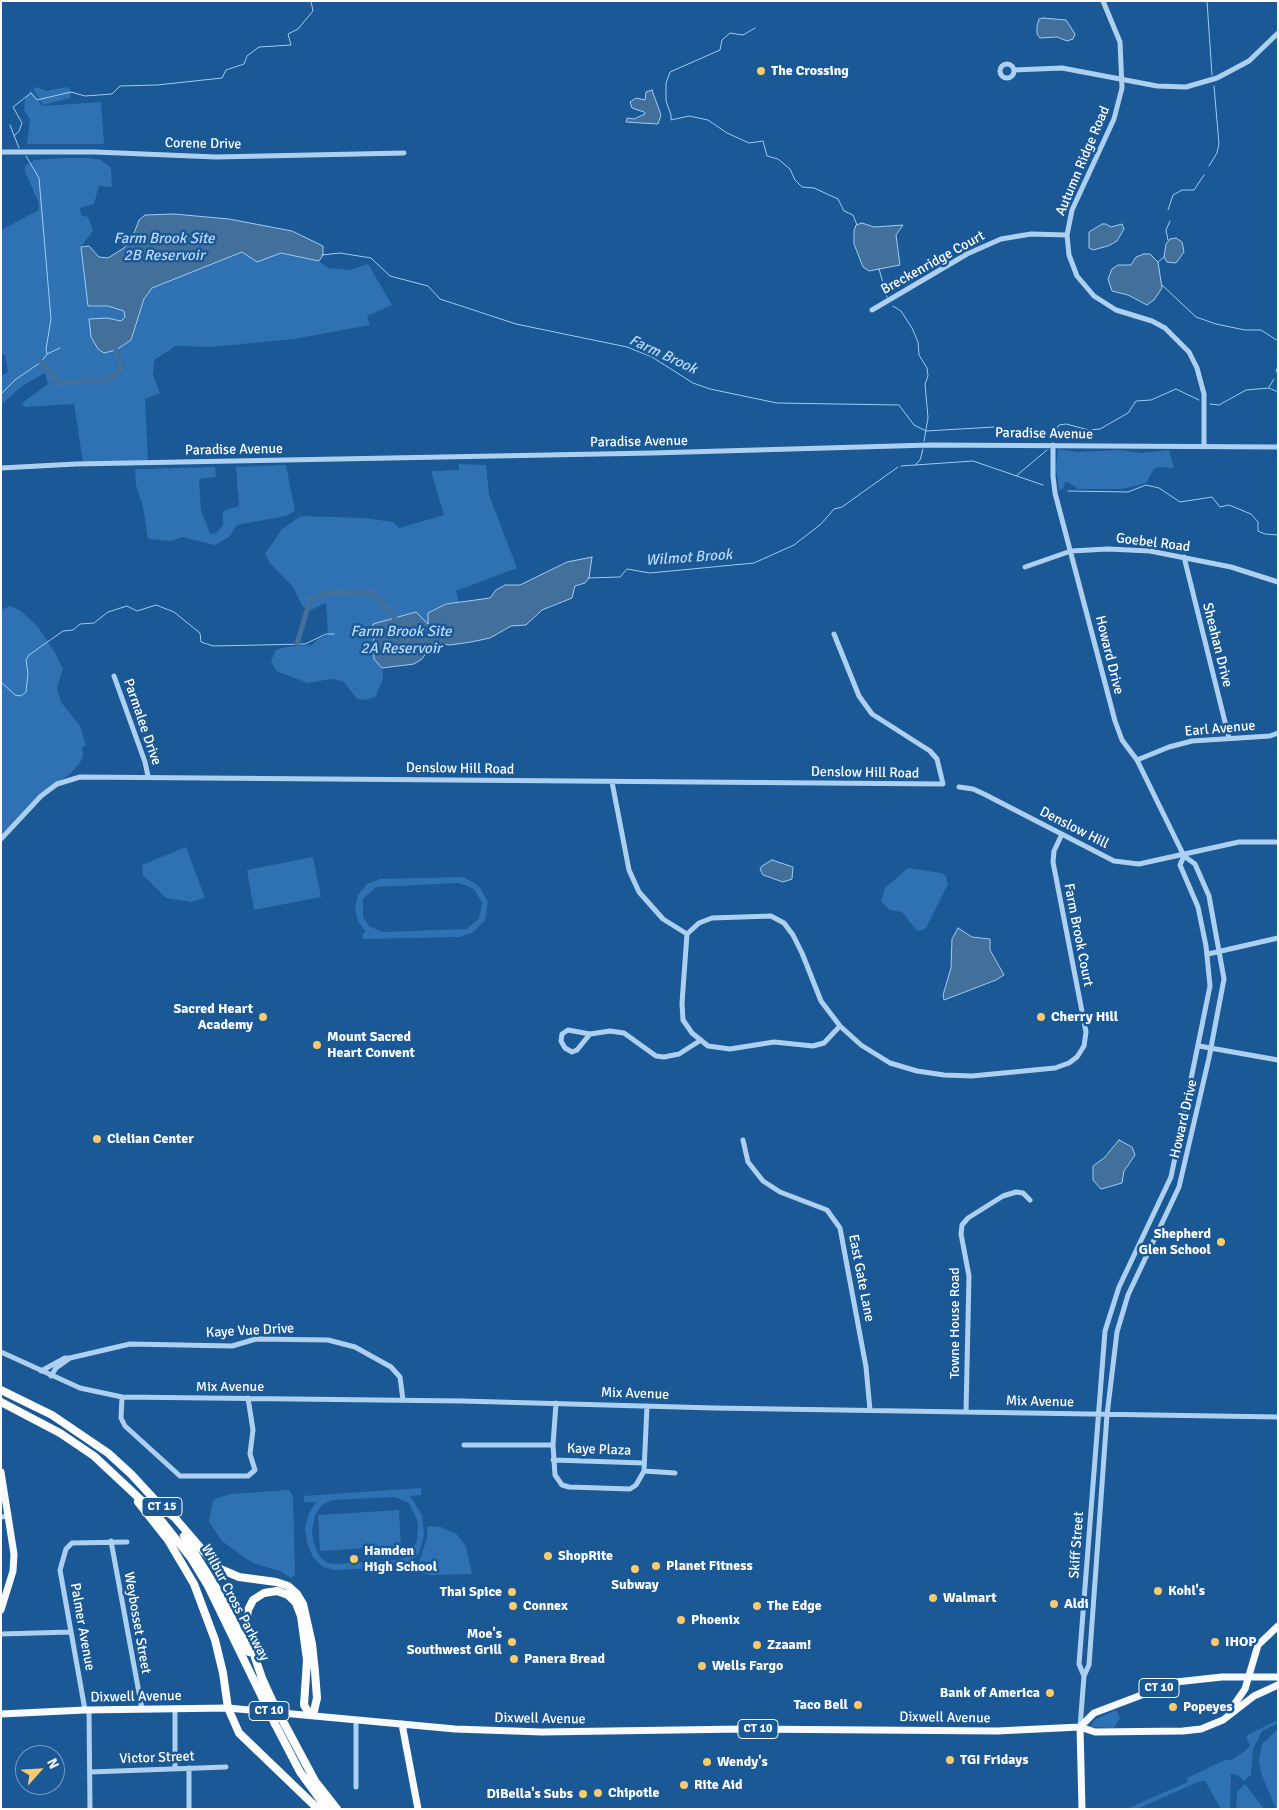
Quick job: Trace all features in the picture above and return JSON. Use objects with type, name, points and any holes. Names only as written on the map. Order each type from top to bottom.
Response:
[{"type":"highway","name":"Wilbur Cross Parkway","points":[[1,1390],[52,1415],[79,1432],[132,1474],[164,1509],[198,1555],[315,1781],[337,1809]]},
{"type":"highway","name":"Wilbur Cross Parkway","points":[[1,1402],[60,1433],[94,1456],[156,1514],[190,1558],[219,1608],[300,1772],[327,1809]]},
{"type":"highway","points":[[127,1485],[168,1540],[194,1584],[215,1640],[223,1673],[228,1708],[246,1741],[318,1809]]},
{"type":"highway","points":[[164,1509],[175,1518],[218,1568],[240,1577],[276,1582],[288,1586],[297,1594],[308,1618],[315,1672],[316,1705],[310,1715],[304,1705],[307,1660],[301,1616],[296,1603],[288,1595],[277,1591],[264,1593],[254,1600],[248,1610],[246,1624],[249,1640],[263,1681]]},
{"type":"main road","points":[[1,1472],[5,1517],[14,1554],[1,1610]]},
{"type":"main road","points":[[1216,1723],[1231,1710],[1241,1697],[1258,1645],[1278,1626]]},
{"type":"main road","name":"CT 10","points":[[1080,1727],[1094,1713],[1176,1682],[1222,1676],[1278,1677]]},
{"type":"main road","name":"Dixwell Avenue","points":[[1,1714],[87,1710],[228,1708],[402,1724],[542,1732],[743,1729],[997,1731],[1080,1727],[1095,1732],[1183,1731],[1201,1729],[1216,1723],[1229,1716],[1254,1696],[1278,1685]]},
{"type":"main road","points":[[402,1724],[418,1809]]},
{"type":"main road","name":"Skiff Street","points":[[1080,1727],[1082,1809]]},
{"type":"street","name":"Autumn Ridge Road","points":[[1103,1],[1112,17],[1120,42],[1123,80],[1118,110],[1074,204],[1067,235],[1069,256],[1074,270],[1094,296],[1116,310],[1152,321],[1165,328],[1189,352],[1203,386],[1204,446]]},
{"type":"street","points":[[1014,70],[1062,68],[1157,86],[1186,87],[1217,78],[1249,61],[1278,33]]},
{"type":"street","name":"Corene Drive","points":[[1,152],[95,152],[216,157],[366,152],[404,154]]},
{"type":"street","name":"Breckenridge Court","points":[[872,310],[967,254],[1001,239],[1031,234],[1067,235]]},
{"type":"street","name":"Paradise Avenue","points":[[1,468],[76,464],[652,454],[922,445],[1278,447]]},
{"type":"street","name":"Howard Drive","points":[[1053,445],[1053,484],[1115,721],[1122,740],[1137,760],[1184,856],[1194,864],[1209,896],[1224,979],[1211,1048],[1176,1194],[1128,1295],[1117,1332]]},
{"type":"street","name":"Goebel Road","points":[[1025,567],[1071,551],[1141,550],[1231,567],[1278,582]]},
{"type":"street","name":"Sheahan Drive","points":[[1184,557],[1229,738]]},
{"type":"street","name":"Denslow Hill Road","points":[[1,839],[41,796],[57,784],[80,777],[148,776],[943,784],[937,759],[930,751],[872,714],[858,696],[834,634]]},
{"type":"street","name":"Parmalee Drive","points":[[114,676],[145,762],[148,776]]},
{"type":"street","name":"Earl Avenue","points":[[1137,760],[1169,746],[1192,741],[1270,736],[1278,732]]},
{"type":"street","points":[[612,782],[629,870],[639,892],[663,920],[687,934],[682,1003],[683,1020],[692,1033],[708,1046],[730,1049],[774,1042],[812,1046],[824,1043],[840,1026]]},
{"type":"street","name":"Denslow Hill","points":[[959,787],[973,789],[984,794],[1114,860],[1139,864],[1184,856],[1240,842],[1278,842]]},
{"type":"street","name":"Farm Brook Court","points":[[687,934],[712,918],[771,916],[784,923],[799,947],[821,1002],[840,1026],[861,1045],[890,1063],[918,1071],[972,1076],[1056,1068],[1069,1063],[1077,1056],[1084,1046],[1086,1032],[1053,862],[1054,851],[1062,834]]},
{"type":"street","name":"Howard Drive","points":[[1105,1331],[1114,1298],[1166,1190],[1174,1164],[1210,986],[1208,954],[1198,907],[1180,865],[1184,856]]},
{"type":"street","points":[[1208,954],[1278,938]]},
{"type":"street","points":[[590,1034],[572,1052],[565,1048],[560,1041],[562,1034],[568,1030],[590,1034],[610,1031],[624,1033],[656,1056],[664,1057],[678,1054],[701,1040]]},
{"type":"street","points":[[1199,1046],[1278,1060]]},
{"type":"street","name":"East Gate Lane","points":[[743,1140],[748,1162],[762,1180],[780,1192],[827,1210],[840,1228],[866,1367],[870,1410]]},
{"type":"street","points":[[1166,1190],[1176,1194]]},
{"type":"street","name":"Towne House Road","points":[[966,1412],[969,1276],[961,1234],[962,1226],[968,1218],[1003,1196],[1016,1192],[1023,1194],[1030,1200]]},
{"type":"street","points":[[1145,1232],[1155,1238]]},
{"type":"street","points":[[1105,1331],[1117,1332]]},
{"type":"street","name":"Skiff Street","points":[[1084,1676],[1079,1664],[1105,1331]]},
{"type":"street","name":"Skiff Street","points":[[1080,1727],[1084,1676],[1089,1665],[1107,1415],[1117,1332]]},
{"type":"street","name":"Kaye Vue Drive","points":[[41,1371],[65,1358],[130,1344],[232,1346],[256,1339],[328,1340],[355,1347],[391,1367],[400,1378],[403,1400]]},
{"type":"street","name":"Mix Avenue","points":[[1,1352],[51,1376],[87,1390],[122,1397],[403,1400],[1098,1415],[1278,1416]]},
{"type":"street","name":"Kaye Vue Drive","points":[[51,1376],[56,1368],[70,1358]]},
{"type":"street","points":[[122,1397],[122,1422],[180,1476],[248,1476],[255,1470],[250,1454],[252,1436],[248,1398]]},
{"type":"street","name":"Kaye Plaza","points":[[556,1403],[553,1460],[556,1478],[562,1486],[630,1489],[636,1485],[644,1471]]},
{"type":"street","points":[[648,1406],[644,1471],[674,1473]]},
{"type":"street","points":[[464,1445],[553,1445]]},
{"type":"street","name":"Kaye Plaza","points":[[553,1460],[644,1463]]},
{"type":"street","points":[[111,1541],[127,1542]]},
{"type":"street","name":"Palmer Avenue","points":[[90,1809],[87,1710],[60,1570],[66,1549],[72,1543],[111,1541]]},
{"type":"street","name":"Weybosset Street","points":[[111,1541],[142,1709]]},
{"type":"street","points":[[1,1634],[71,1632]]},
{"type":"street","points":[[175,1708],[175,1769]]},
{"type":"street","points":[[356,1720],[356,1787]]},
{"type":"street","name":"Victor Street","points":[[90,1772],[226,1767]]},
{"type":"street","points":[[189,1768],[189,1809]]},
{"type":"shaded area","points":[[37,87],[46,91],[68,87],[71,92],[70,98],[43,105],[33,89]]},
{"type":"shaded area","points":[[31,90],[42,106],[101,102],[104,144],[27,144],[30,120],[24,110],[25,99]]},
{"type":"shaded area","points":[[62,158],[101,160],[111,168],[112,187],[99,186],[94,204],[80,208],[81,215],[88,217],[93,231],[81,247],[88,306],[116,307],[124,311],[125,317],[121,321],[94,318],[135,328],[144,299],[152,288],[243,252],[257,262],[281,253],[319,261],[328,268],[350,270],[368,264],[392,305],[367,316],[370,325],[294,339],[211,347],[176,346],[154,360],[153,375],[160,393],[145,399],[148,461],[83,462],[74,404],[25,407],[22,403],[48,384],[45,373],[22,386],[1,405],[1,376],[8,372],[5,355],[1,355],[1,230],[39,210],[38,201],[25,172],[25,166],[34,160]]},
{"type":"shaded area","points":[[1058,449],[1077,452],[1120,450],[1141,453],[1169,450],[1174,468],[1159,467],[1154,469],[1146,483],[1122,489],[1078,489],[1065,482],[1063,489],[1059,490],[1056,468]]},
{"type":"shaded area","points":[[459,464],[486,465],[489,495],[517,568],[456,591],[459,602],[446,604],[428,613],[428,625],[416,612],[373,624],[374,659],[382,668],[383,679],[376,696],[367,700],[357,699],[343,681],[331,679],[308,683],[276,671],[271,661],[276,650],[286,647],[312,645],[318,639],[328,635],[326,603],[309,611],[303,607],[293,587],[270,563],[265,554],[282,529],[301,516],[364,518],[393,522],[399,528],[444,515],[431,471],[459,470]]},
{"type":"shaded area","points":[[286,465],[295,511],[286,516],[237,525],[229,537],[215,545],[182,537],[171,541],[148,539],[143,507],[136,485],[135,469],[215,467],[216,477],[199,479],[201,510],[210,534],[216,533],[223,525],[223,511],[239,506],[236,467]]},
{"type":"shaded area","points":[[10,606],[21,611],[38,627],[54,651],[63,669],[57,688],[61,702],[80,726],[86,746],[82,747],[83,756],[80,763],[69,775],[40,793],[1,836],[1,610]]},
{"type":"shaded area","points":[[186,847],[205,898],[191,902],[166,898],[143,875],[142,865]]},
{"type":"shaded area","points":[[313,857],[321,897],[254,910],[247,870]]},
{"type":"shaded area","points":[[908,868],[942,873],[946,876],[948,884],[926,928],[920,931],[916,930],[902,912],[890,910],[881,901],[885,888]]},
{"type":"shaded area","points":[[463,877],[479,886],[488,902],[485,920],[472,933],[459,937],[363,939],[363,933],[366,932],[358,922],[355,908],[358,895],[367,884],[380,879]],"holes":[[[459,883],[474,889],[482,903],[479,919],[466,929],[382,932],[369,926],[363,917],[363,899],[376,887]]]},
{"type":"shaded area","points":[[421,1488],[421,1495],[410,1496],[422,1515],[424,1536],[419,1553],[409,1563],[399,1567],[334,1570],[323,1567],[313,1557],[307,1543],[305,1528],[309,1513],[316,1502],[304,1502],[304,1496]],"holes":[[[395,1497],[409,1503],[418,1522],[417,1541],[408,1556],[397,1560],[336,1564],[328,1563],[320,1557],[314,1544],[312,1531],[315,1515],[322,1505],[332,1500]]]},
{"type":"shaded area","points":[[289,1490],[293,1496],[295,1574],[291,1578],[280,1571],[256,1564],[245,1558],[222,1541],[209,1522],[213,1500],[230,1494]]},
{"type":"shaded area","points":[[399,1510],[401,1546],[320,1551],[318,1515]]},
{"type":"shaded area","points":[[427,1527],[441,1527],[456,1534],[461,1539],[466,1547],[472,1574],[431,1575],[420,1573],[417,1568],[427,1538]]},
{"type":"shaded area","points":[[1117,1711],[1120,1718],[1114,1728],[1090,1727],[1096,1719]]},
{"type":"shaded area","points":[[1278,1720],[1278,1723],[1262,1731],[1253,1749],[1251,1775],[1244,1781],[1238,1775],[1231,1774],[1230,1809],[1221,1809],[1205,1781],[1200,1781],[1137,1809],[1126,1809],[1188,1782],[1187,1778],[1225,1760],[1231,1760],[1245,1751],[1250,1745],[1246,1738],[1249,1734]]},
{"type":"shaded area","points":[[1278,1729],[1278,1809],[1276,1809],[1261,1773],[1259,1760],[1262,1744]]},
{"type":"shaded area","points":[[1245,1784],[1264,1809],[1236,1809],[1237,1792]]},
{"type":"water","points":[[1039,19],[1066,20],[1075,34],[1073,39],[1067,41],[1057,37],[1040,38],[1037,34],[1037,26]]},
{"type":"water","points":[[652,90],[661,115],[658,124],[626,122],[627,118],[634,119],[645,114],[632,108],[630,102],[636,98],[645,100],[646,92]]},
{"type":"water","name":"Farm Brook Site 2B Reservoir","points":[[174,214],[229,219],[292,231],[323,246],[323,255],[319,261],[281,253],[257,262],[242,252],[152,288],[144,299],[131,340],[116,350],[104,353],[98,349],[91,337],[89,319],[107,318],[121,321],[125,317],[124,311],[108,306],[88,306],[81,247],[89,246],[99,257],[108,258],[124,248],[133,236],[139,220],[145,215]]},
{"type":"water","points":[[862,223],[874,227],[903,225],[896,235],[900,265],[869,271],[863,267],[854,244],[856,225]]},
{"type":"water","points":[[1102,224],[1111,227],[1122,224],[1124,229],[1117,241],[1108,246],[1093,250],[1089,248],[1089,232]]},
{"type":"water","points":[[1176,238],[1182,242],[1184,252],[1176,263],[1167,262],[1164,257],[1166,244],[1170,239]]},
{"type":"water","points":[[1150,254],[1158,262],[1162,288],[1154,300],[1147,305],[1128,295],[1112,291],[1108,279],[1112,269],[1118,265],[1131,265],[1136,257]]},
{"type":"water","name":"Farm Brook Site 2A Reservoir","points":[[592,557],[589,578],[585,583],[575,586],[572,598],[542,610],[526,625],[511,626],[490,638],[471,642],[450,645],[433,643],[422,659],[414,664],[382,668],[374,659],[373,624],[416,612],[428,624],[428,613],[446,604],[490,598],[496,590],[505,585],[520,585],[567,562]]},
{"type":"water","points":[[772,860],[793,867],[792,879],[783,882],[763,875],[760,869]]},
{"type":"water","points":[[958,928],[972,937],[990,939],[990,950],[1004,975],[996,980],[944,1000],[943,995],[951,968],[952,939]]},
{"type":"water","points":[[1119,1140],[1132,1147],[1135,1155],[1124,1171],[1122,1183],[1101,1189],[1093,1180],[1093,1166],[1104,1158]]},
{"type":"waterway","points":[[14,136],[19,131],[22,123],[13,107],[31,93],[37,100],[71,92],[85,96],[112,94],[120,86],[157,85],[222,78],[226,70],[244,64],[247,56],[259,47],[291,45],[288,34],[298,29],[313,11],[311,1]]},
{"type":"waterway","points":[[1207,1],[1212,75]]},
{"type":"waterway","points":[[755,28],[743,35],[730,33],[722,40],[720,50],[670,72],[666,83],[666,101],[671,120],[689,116],[708,120],[727,133],[749,143],[763,141],[767,156],[778,159],[790,169],[795,180],[802,187],[814,188],[838,199],[844,211],[853,215],[857,225]]},
{"type":"waterway","points":[[1209,166],[1217,153],[1219,144],[1214,86]]},
{"type":"waterway","points":[[10,125],[19,148]]},
{"type":"waterway","points":[[26,156],[39,178],[51,319],[46,349],[47,354]]},
{"type":"waterway","points":[[1168,210],[1173,195],[1182,190],[1194,190],[1204,175]]},
{"type":"waterway","points":[[1168,240],[1166,230],[1170,221]]},
{"type":"waterway","name":"Farm Brook","points":[[322,255],[340,253],[371,258],[390,276],[428,286],[440,299],[516,324],[627,347],[652,357],[693,383],[710,389],[777,403],[899,405],[914,425],[926,431],[994,427],[1052,435],[1059,425],[1066,424],[1089,430],[1100,429],[1128,413],[1136,401],[1151,400],[1176,389],[1199,400]]},
{"type":"waterway","points":[[1158,262],[1164,257]]},
{"type":"waterway","points":[[879,269],[887,297]]},
{"type":"waterway","points":[[1162,285],[1196,317],[1216,324],[1245,330],[1261,330],[1278,341]]},
{"type":"waterway","points":[[893,306],[901,311],[912,328],[918,342],[919,355],[927,368],[928,376],[925,384],[928,418],[924,441]]},
{"type":"waterway","name":"Farm Brook","points":[[1,394],[15,380],[41,362],[47,354],[60,348]]},
{"type":"waterway","points":[[41,362],[59,383],[105,380],[118,373],[121,369],[116,350]]},
{"type":"waterway","points":[[1276,372],[1278,365]]},
{"type":"waterway","points":[[1269,387],[1274,379]]},
{"type":"waterway","points":[[1269,388],[1278,392]]},
{"type":"waterway","name":"Farm Brook","points":[[1210,404],[1219,405],[1246,390],[1269,388]]},
{"type":"waterway","points":[[915,465],[920,460],[923,449]]},
{"type":"waterway","points":[[1016,476],[1047,450]]},
{"type":"waterway","name":"Wilmot Brook","points":[[901,466],[973,461],[1043,485]]},
{"type":"waterway","name":"Wilmot Brook","points":[[588,578],[620,577],[627,569],[650,573],[754,563],[794,545],[821,524],[834,509],[842,507],[898,467]]},
{"type":"waterway","name":"Wilmot Brook","points":[[1068,491],[1128,492],[1146,485],[1159,488],[1180,502],[1212,497],[1220,507],[1229,505],[1251,514],[1258,522],[1258,531],[1265,534],[1278,535]]},
{"type":"waterway","points":[[297,644],[310,600],[325,594],[373,593],[394,617],[396,622]]},
{"type":"waterway","name":"Wilmot Brook","points":[[1,682],[15,695],[21,696],[26,692],[28,673],[26,660],[29,655],[63,631],[73,630],[80,624],[94,623],[108,612],[127,606],[137,611],[156,605],[174,612],[200,633],[201,642],[213,646],[305,644],[326,634],[334,634]]},
{"type":"place","name":"The Crossing","points":[[761,71]]},
{"type":"place","name":"Sacred Heart Academy","points":[[263,1017]]},
{"type":"place","name":"Cherry Hill","points":[[1041,1017]]},
{"type":"place","name":"Mount Sacred Heart Convent","points":[[317,1045]]},
{"type":"place","name":"Clelian Center","points":[[97,1139]]},
{"type":"place","name":"Shepherd Glen School","points":[[1221,1242]]},
{"type":"place","name":"ShopRite","points":[[548,1556]]},
{"type":"place","name":"Hamden High School","points":[[354,1559]]},
{"type":"place","name":"Planet Fitness","points":[[656,1566]]},
{"type":"place","name":"Subway","points":[[635,1569]]},
{"type":"place","name":"Kohl's","points":[[1158,1591]]},
{"type":"place","name":"Thai Spice","points":[[512,1592]]},
{"type":"place","name":"Walmart","points":[[933,1598]]},
{"type":"place","name":"Aldi","points":[[1054,1604]]},
{"type":"place","name":"Connex","points":[[513,1606]]},
{"type":"place","name":"The Edge","points":[[757,1606]]},
{"type":"place","name":"Phoenix","points":[[681,1620]]},
{"type":"place","name":"Moe's Southwest Grill","points":[[512,1642]]},
{"type":"place","name":"IHOP","points":[[1215,1642]]},
{"type":"place","name":"Zzaam!","points":[[757,1645]]},
{"type":"place","name":"Panera Bread","points":[[514,1659]]},
{"type":"place","name":"Wells Fargo","points":[[702,1666]]},
{"type":"place","name":"Bank of America","points":[[1050,1693]]},
{"type":"place","name":"Taco Bell","points":[[858,1705]]},
{"type":"place","name":"Popeyes","points":[[1173,1707]]},
{"type":"place","name":"TGI Fridays","points":[[950,1760]]},
{"type":"place","name":"Wendy's","points":[[707,1762]]},
{"type":"place","name":"Rite Aid","points":[[684,1785]]},
{"type":"place","name":"Chipotle","points":[[598,1793]]},
{"type":"place","name":"DiBella's Subs","points":[[583,1794]]}]
